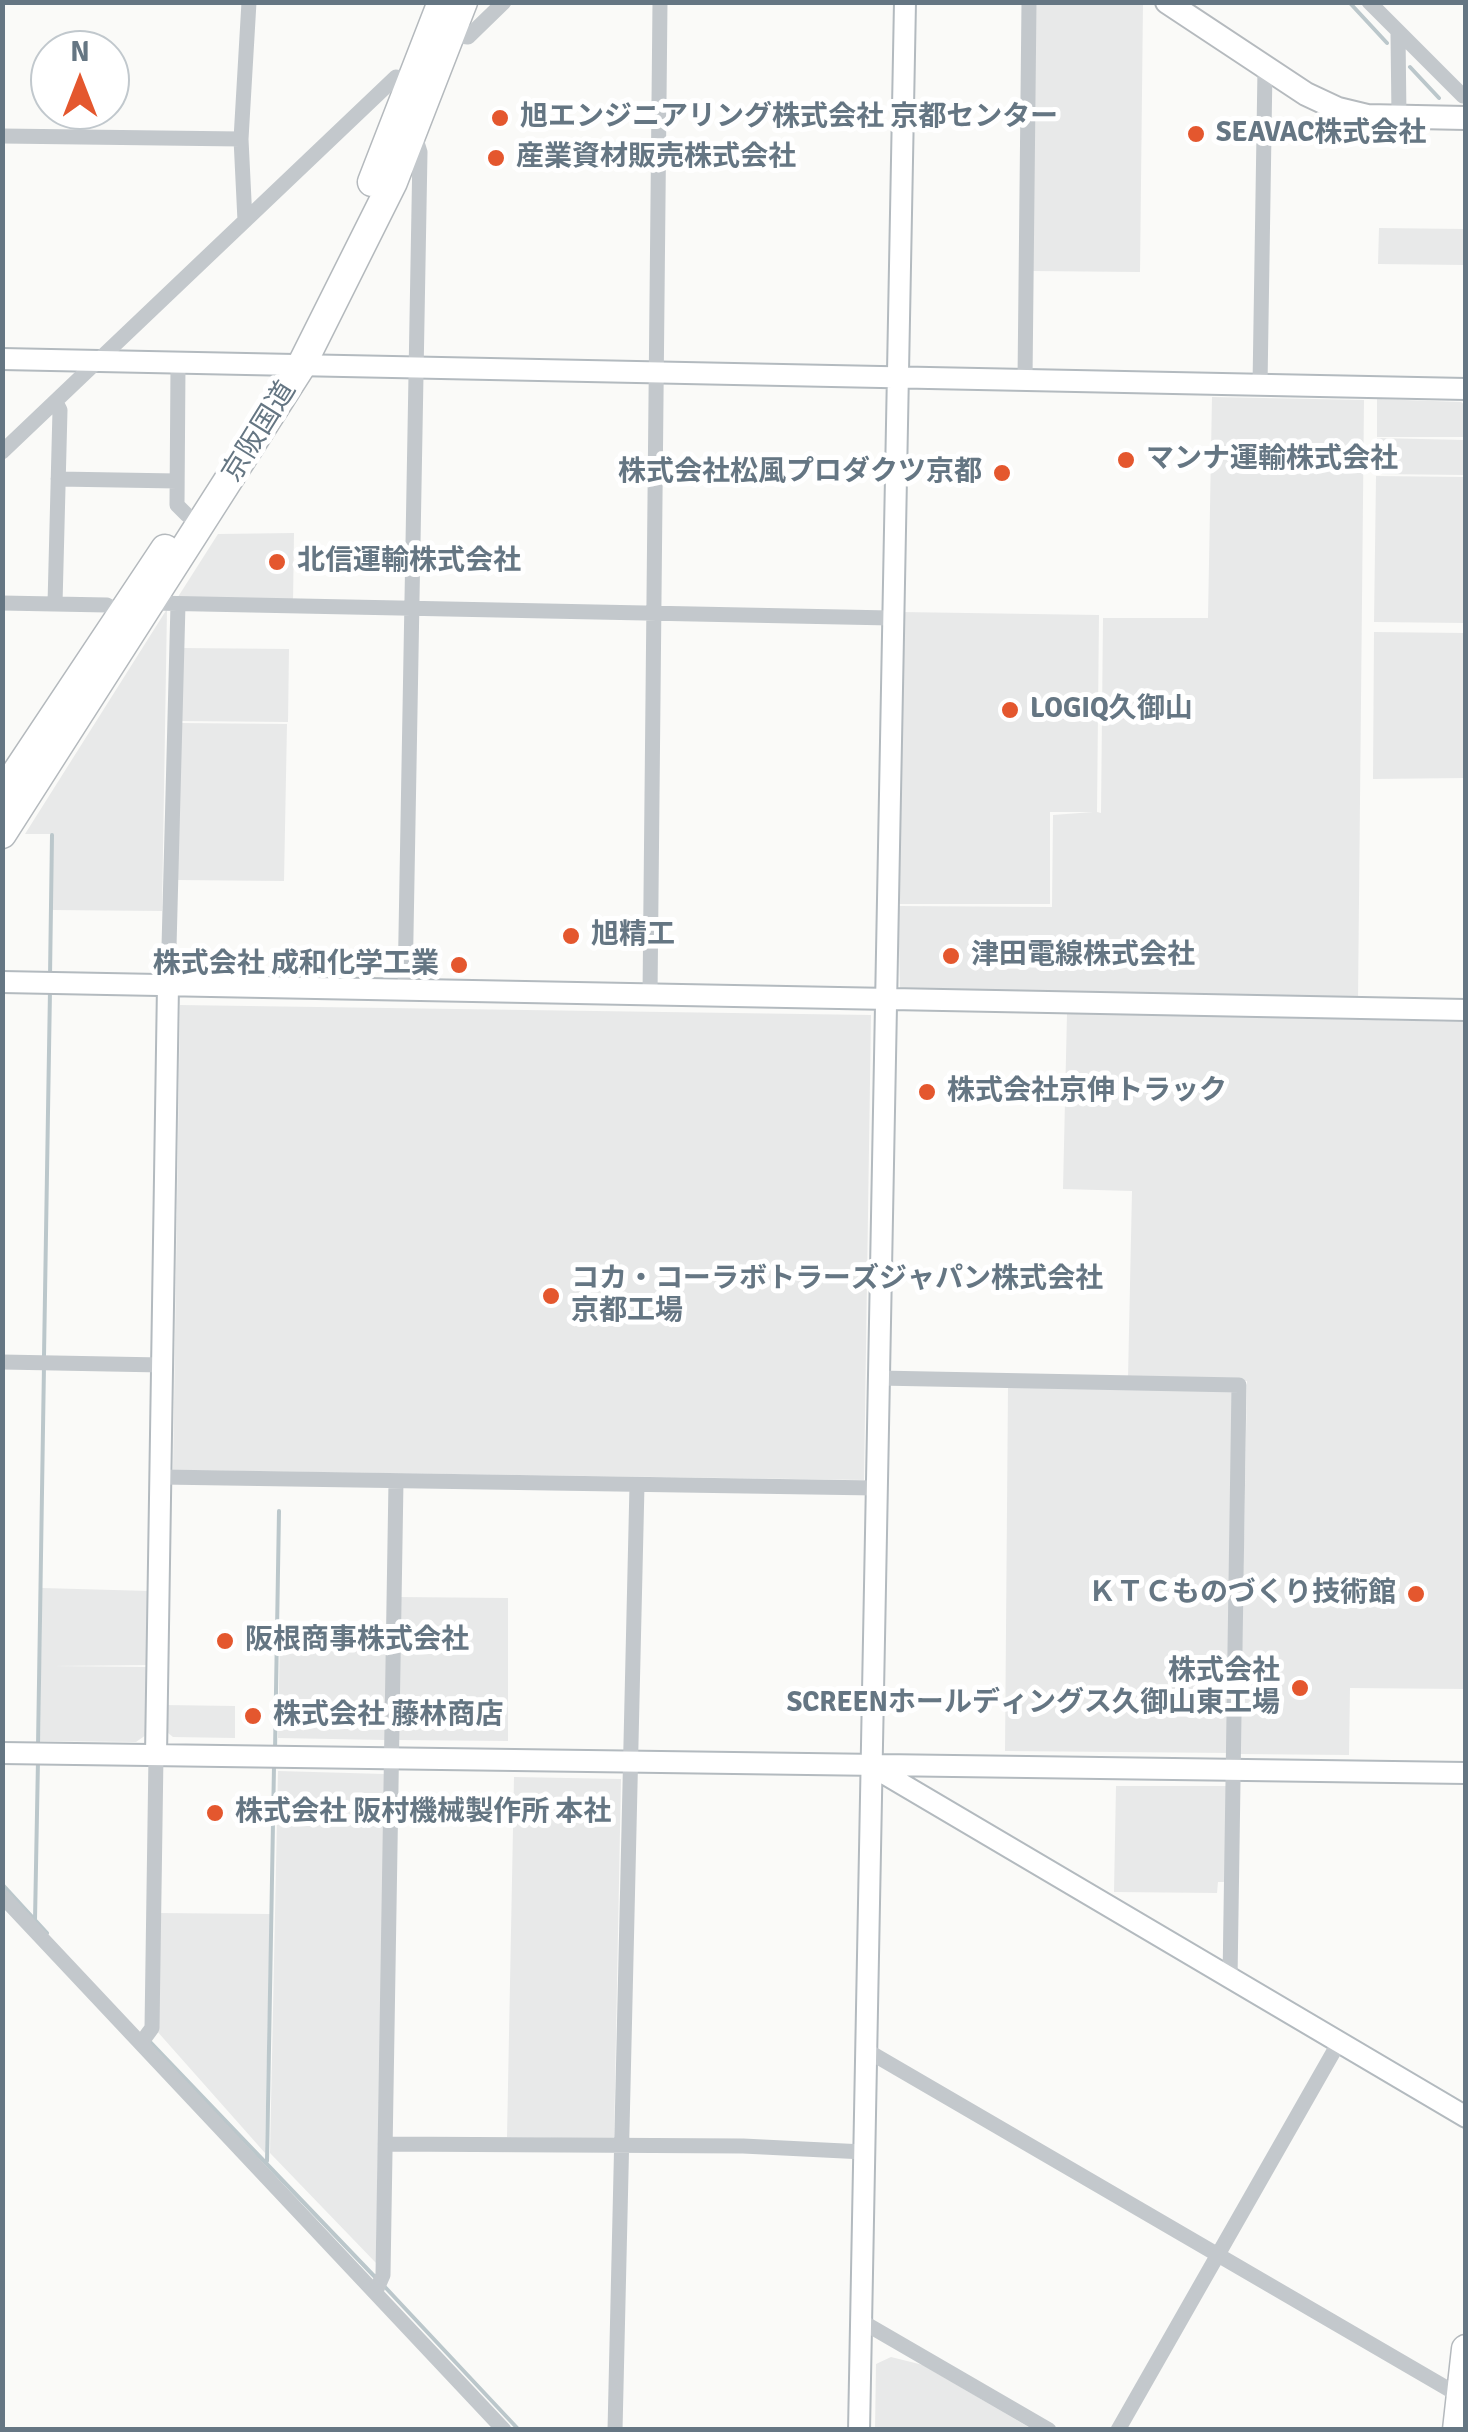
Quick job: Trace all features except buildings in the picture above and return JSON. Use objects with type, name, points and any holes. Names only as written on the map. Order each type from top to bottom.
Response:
[{"type":"highway","name":"京阪国道","points":[[7,777],[289,368],[413,82],[442,2]]},
{"type":"highway","name":"京阪国道","points":[[2,834],[165,603],[414,133],[463,2]]},
{"type":"highway","points":[[1457,2430],[1466,2349]]},
{"type":"main road","points":[[1167,2],[1264,69],[1338,110],[1399,118],[1464,107]]},
{"type":"street","points":[[246,221],[242,139],[249,2]]},
{"type":"street","points":[[453,35],[468,37],[504,2]]},
{"type":"street","points":[[650,994],[660,2]]},
{"type":"street","points":[[859,2430],[894,378],[905,2]]},
{"type":"street","points":[[1025,380],[1029,2]]},
{"type":"street","points":[[1370,2],[1464,107]]},
{"type":"street","points":[[1393,2],[1399,118]]},
{"type":"street","points":[[1260,385],[1264,69]]},
{"type":"street","points":[[2,452],[396,77],[413,82]]},
{"type":"street","points":[[405,990],[420,152],[414,133]]},
{"type":"street","points":[[2,136],[242,139]]},
{"type":"street","points":[[2,359],[178,366],[1466,389]]},
{"type":"street","points":[[178,366],[176,505],[188,515]]},
{"type":"street","points":[[55,604],[60,410],[56,402]]},
{"type":"street","points":[[58,480],[177,481]]},
{"type":"street","points":[[2,603],[108,606],[122,614]]},
{"type":"street","points":[[141,2043],[152,2028],[168,985],[165,603],[891,618]]},
{"type":"street","points":[[2,982],[1466,1010]]},
{"type":"street","points":[[2,1362],[162,1365]]},
{"type":"street","points":[[878,1378],[1240,1386],[1230,1979]]},
{"type":"street","points":[[160,1477],[876,1488]]},
{"type":"street","points":[[376,2292],[383,2275],[396,1481]]},
{"type":"street","points":[[616,2430],[637,1484]]},
{"type":"street","points":[[2,1752],[1466,1773]]},
{"type":"street","points":[[873,1767],[1466,2117]]},
{"type":"street","points":[[2,1896],[504,2430]]},
{"type":"street","points":[[1118,2430],[1338,2044]]},
{"type":"street","points":[[866,2050],[1462,2397]]},
{"type":"street","points":[[385,2144],[742,2146],[864,2152]]},
{"type":"street","points":[[861,2321],[1049,2430]]},
{"type":"shaded area","points":[[1036,3],[1143,3],[1140,272],[1031,271]]},
{"type":"shaded area","points":[[1379,228],[1465,229],[1465,265],[1378,264]]},
{"type":"shaded area","name":"津田電線株式会社","points":[[1212,397],[1364,400],[1358,1000],[914,995],[900,988],[898,906],[1052,907],[1053,815],[1093,812],[1050,812],[1050,904],[898,904],[901,612],[1099,615],[1097,812],[1101,813],[1103,618],[1208,618]]},
{"type":"shaded area","points":[[1377,399],[1461,402],[1465,405],[1465,437],[1377,437]]},
{"type":"shaded area","points":[[1377,438],[1465,440],[1465,475],[1376,474]]},
{"type":"shaded area","points":[[1376,476],[1465,477],[1465,623],[1374,622]]},
{"type":"shaded area","points":[[294,533],[293,603],[176,600],[218,534]]},
{"type":"shaded area","points":[[167,609],[162,911],[52,910],[53,834],[25,834]]},
{"type":"shaded area","points":[[1374,632],[1465,633],[1465,778],[1373,779]]},
{"type":"shaded area","points":[[182,648],[289,649],[288,722],[180,721]]},
{"type":"shaded area","points":[[180,723],[287,724],[284,881],[177,880]]},
{"type":"shaded area","name":"コカ・コーラボトラーズジャパン株式会社 京都工場","points":[[180,1005],[871,1015],[864,1480],[173,1470]]},
{"type":"shaded area","points":[[1067,1013],[1465,1022],[1464,1689],[1350,1688],[1349,1755],[1240,1754],[1247,1381],[1128,1378],[1132,1191],[1063,1189]]},
{"type":"shaded area","points":[[1008,1386],[1235,1388],[1231,1753],[1005,1751]]},
{"type":"shaded area","points":[[42,1588],[149,1591],[150,1665],[53,1666],[146,1667],[146,1735],[136,1742],[40,1741]]},
{"type":"shaded area","points":[[398,1597],[508,1598],[508,1741],[397,1740]]},
{"type":"shaded area","points":[[280,1632],[388,1633],[386,1740],[278,1738]]},
{"type":"shaded area","points":[[164,1705],[235,1706],[235,1738],[173,1737],[163,1729]]},
{"type":"shaded area","points":[[278,1771],[385,1774],[376,2263],[270,2153]]},
{"type":"shaded area","points":[[514,1777],[621,1779],[614,2139],[507,2137]]},
{"type":"shaded area","points":[[1116,1786],[1227,1786],[1228,1882],[1218,1882],[1217,1893],[1114,1892]]},
{"type":"shaded area","points":[[158,1913],[270,1914],[265,2153],[156,2030]]},
{"type":"shaded area","points":[[891,2357],[923,2365],[1032,2429],[875,2430],[876,2364]]},
{"type":"waterway","points":[[1349,2],[1387,43]]},
{"type":"waterway","points":[[1410,67],[1439,98]]},
{"type":"waterway","points":[[50,976],[52,835]]},
{"type":"waterway","points":[[44,1356],[50,990]]},
{"type":"waterway","points":[[38,1746],[44,1365]]},
{"type":"waterway","points":[[275,1751],[279,1511]]},
{"type":"waterway","points":[[35,1920],[38,1760]]},
{"type":"waterway","points":[[267,2161],[274,1766]]},
{"type":"waterway","points":[[2,1884],[47,1933]]},
{"type":"waterway","points":[[150,2042],[375,2277]]},
{"type":"waterway","points":[[385,2287],[519,2430]]},
{"type":"place","name":"旭エンジニアリング株式会社 京都センター","points":[[500,118]]},
{"type":"place","name":"SEAVAC株式会社","points":[[1196,134]]},
{"type":"place","name":"産業資材販売株式会社","points":[[496,158]]},
{"type":"place","name":"マンナ運輸株式会社","points":[[1126,460]]},
{"type":"place","name":"株式会社松風プロダクツ京都","points":[[1002,473]]},
{"type":"place","name":"北信運輸株式会社","points":[[277,562]]},
{"type":"place","name":"LOGIQ久御山","points":[[1010,710]]},
{"type":"place","name":"旭精工","points":[[571,936]]},
{"type":"place","name":"津田電線株式会社","points":[[951,956]]},
{"type":"place","name":"株式会社 成和化学工業","points":[[459,965]]},
{"type":"place","name":"株式会社京伸トラック","points":[[927,1092]]},
{"type":"place","name":"コカ・コーラボトラーズジャパン株式会社 京都工場","points":[[551,1296]]},
{"type":"place","name":"ＫＴＣものづくり技術館","points":[[1416,1594]]},
{"type":"place","name":"阪根商事株式会社","points":[[225,1641]]},
{"type":"place","name":"株式会社 SCREENホールディングス久御山東工場","points":[[1300,1688]]},
{"type":"place","name":"株式会社 藤林商店","points":[[253,1716]]},
{"type":"place","name":"株式会社 阪村機械製作所 本社","points":[[215,1813]]}]
